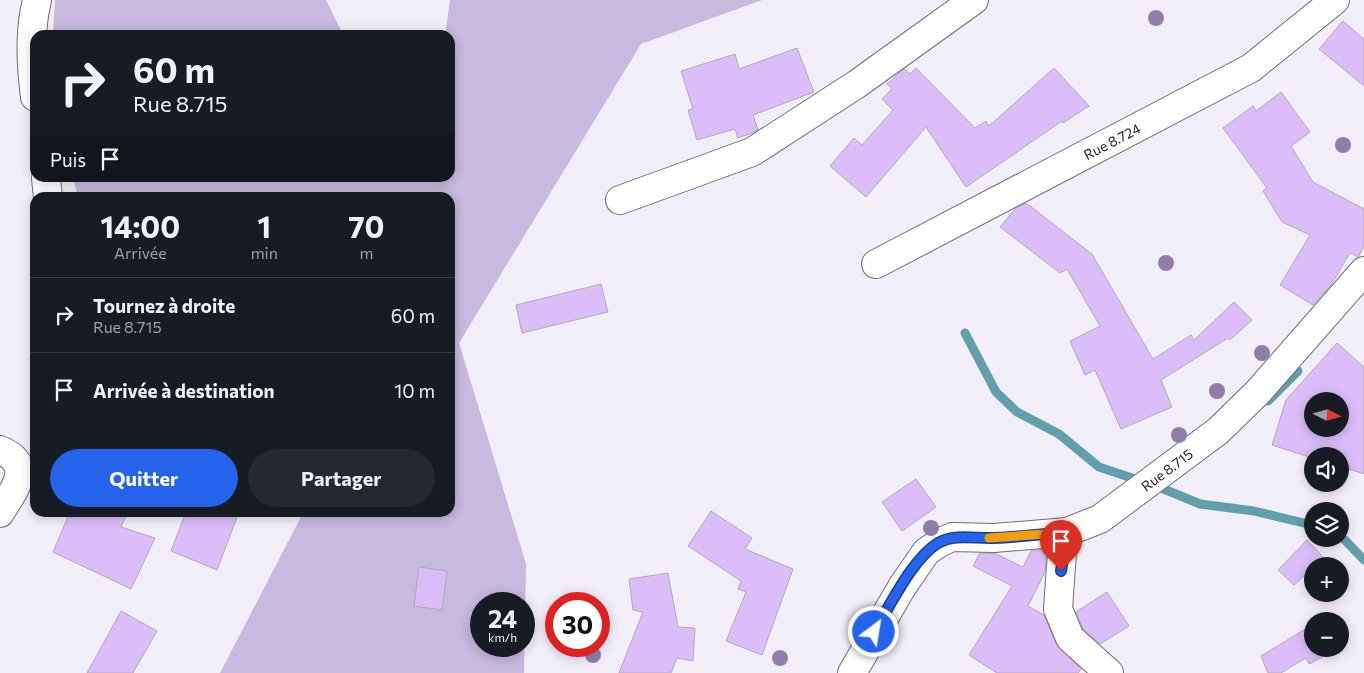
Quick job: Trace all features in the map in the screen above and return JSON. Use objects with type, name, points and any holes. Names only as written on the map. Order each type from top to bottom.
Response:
[{"type":"street","points":[[32,30],[32,18],[36,0]]},
{"type":"street","points":[[620,200],[752,152],[857,84],[974,0]]},
{"type":"street","name":"Rue 8.724","points":[[876,264],[1251,68],[1335,0]]},
{"type":"street","name":"Rue 8.715","points":[[852,673],[902,586],[926,552],[939,542],[952,537],[994,538],[1067,532],[1100,519],[1218,432],[1258,392],[1364,271]]},
{"type":"street","points":[[0,450],[8,454],[18,464],[20,479],[0,513]]},
{"type":"street","points":[[1067,532],[1062,552],[1058,609],[1070,638],[1109,673]]},
{"type":"shaded area","points":[[55,0],[326,0],[341,30],[53,30]]},
{"type":"shaded area","points":[[450,0],[762,0],[641,44],[459,343],[526,564],[525,592],[470,592],[470,657],[524,657],[524,673],[220,673],[301,517],[455,517],[455,192],[77,192],[74,182],[455,182],[455,30],[446,30]]},
{"type":"building","points":[[1343,21],[1364,39],[1364,86],[1319,49]]},
{"type":"building","points":[[797,48],[814,92],[753,115],[758,130],[752,133],[738,138],[735,129],[697,140],[688,110],[693,109],[681,71],[735,54],[739,69]]},
{"type":"building","points":[[916,68],[975,128],[986,121],[989,126],[1054,68],[1089,106],[1063,123],[1062,121],[966,187],[926,127],[866,197],[830,166],[854,138],[862,145],[893,110],[882,99],[892,89],[887,84],[904,69],[910,74]]},
{"type":"building","points":[[1281,92],[1310,132],[1291,146],[1313,182],[1364,209],[1364,246],[1358,257],[1350,253],[1331,285],[1313,305],[1280,285],[1310,235],[1282,222],[1263,191],[1267,188],[1223,128],[1253,106],[1256,111]]},
{"type":"building","points":[[1026,203],[1092,254],[1153,359],[1191,335],[1194,340],[1234,302],[1252,320],[1230,340],[1228,338],[1161,380],[1172,407],[1121,429],[1095,370],[1085,375],[1070,341],[1100,326],[1067,269],[1060,273],[1000,227],[1015,209]]},
{"type":"building","points":[[601,284],[608,312],[522,333],[516,305]]},
{"type":"building","points":[[1337,343],[1364,367],[1364,474],[1349,469],[1349,447],[1304,447],[1304,455],[1272,445],[1286,400]]},
{"type":"building","points":[[916,479],[936,507],[902,531],[882,502]]},
{"type":"building","points":[[711,511],[752,538],[745,549],[793,569],[762,655],[726,641],[746,592],[738,589],[741,581],[688,546]]},
{"type":"building","points":[[68,517],[126,517],[121,527],[155,538],[131,589],[53,552]]},
{"type":"building","points":[[184,517],[237,517],[217,570],[171,551]]},
{"type":"building","points":[[1304,543],[1304,547],[1314,547],[1323,557],[1304,557],[1304,576],[1294,585],[1278,570]]},
{"type":"building","points":[[1047,549],[1045,572],[1028,606],[1044,615],[1056,644],[1081,669],[1078,673],[997,673],[969,655],[1012,586],[973,566],[980,553],[996,554],[1023,567],[1031,551]]},
{"type":"building","points":[[419,567],[447,571],[442,610],[414,606]]},
{"type":"building","points":[[668,573],[678,627],[695,628],[693,661],[677,658],[671,673],[619,673],[643,612],[633,610],[629,579]]},
{"type":"building","points":[[1107,592],[1129,626],[1100,644],[1083,629],[1076,612]]},
{"type":"building","points":[[121,611],[157,631],[133,673],[87,673]]},
{"type":"building","points":[[1304,630],[1304,657],[1322,657],[1309,664],[1306,658],[1281,673],[1268,673],[1261,656]]},
{"type":"waterway","points":[[965,333],[996,392],[1017,412],[1059,434],[1099,467],[1141,481]]},
{"type":"waterway","points":[[1268,401],[1298,371]]},
{"type":"waterway","points":[[1154,485],[1200,504],[1254,511],[1304,523]]},
{"type":"waterway","points":[[1349,544],[1364,560]]},
{"type":"slow traffic","points":[[989,538],[1045,534]]},
{"type":"route","points":[[874,632],[902,586],[926,552],[939,542],[952,537],[994,538],[1067,532],[1062,552],[1061,571]]}]
